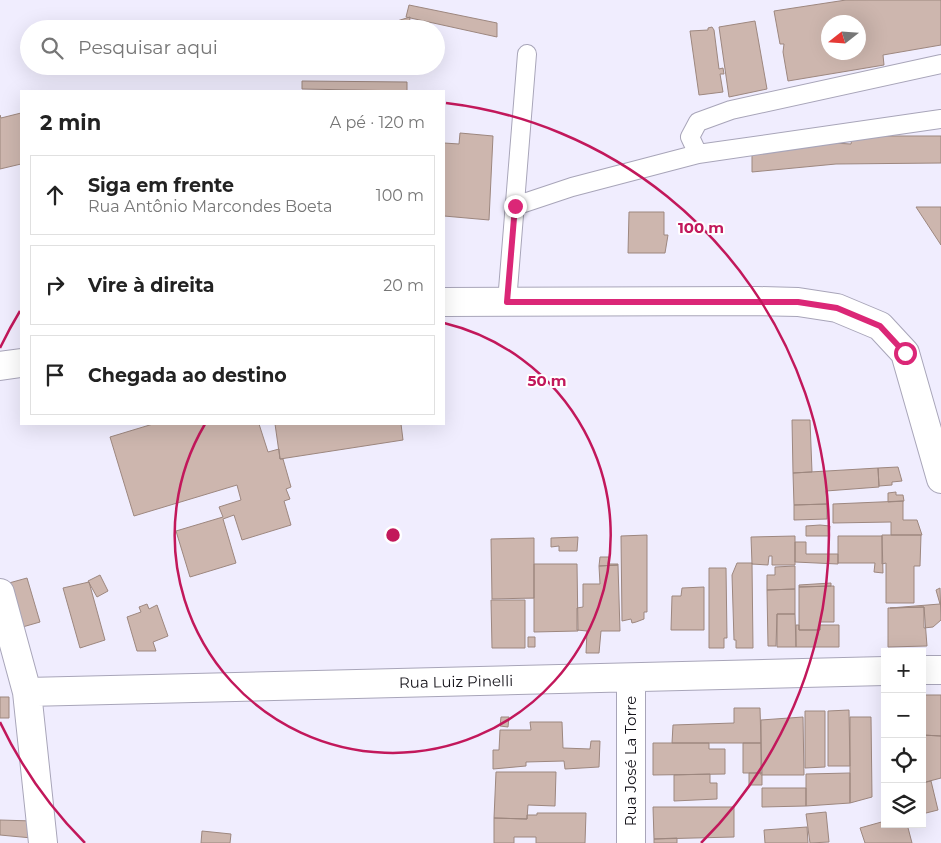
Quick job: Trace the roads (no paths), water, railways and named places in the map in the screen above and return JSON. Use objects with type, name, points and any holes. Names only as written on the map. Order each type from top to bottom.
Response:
[{"type":"street","points":[[445,302],[765,301],[798,302],[837,308],[880,326],[905,353],[941,479]]},
{"type":"street","points":[[0,366],[20,363]]},
{"type":"street","points":[[0,592],[27,692],[43,843]]},
{"type":"street","points":[[926,670],[941,670]]},
{"type":"street","name":"Rua Luiz Pinelli","points":[[27,692],[881,671]]},
{"type":"street","name":"Rua José La Torre","points":[[631,678],[631,843]]},
{"type":"lane","points":[[507,302],[527,54]]},
{"type":"lane","points":[[698,154],[690,138],[698,122],[732,110],[941,64]]},
{"type":"lane","points":[[515,206],[572,187],[698,154],[941,119]]}]
